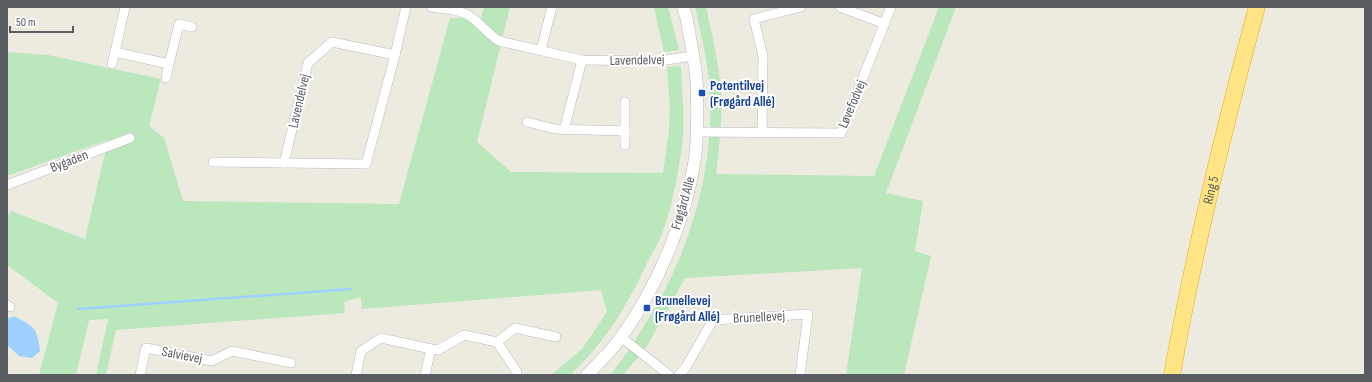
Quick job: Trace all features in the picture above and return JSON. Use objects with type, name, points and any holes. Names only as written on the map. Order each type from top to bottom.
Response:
[{"type":"highway","name":"Ring 5","points":[[1172,375],[1184,309],[1234,95],[1257,7]]},
{"type":"highway","points":[[1161,375],[1167,351],[1184,309]]},
{"type":"highway","points":[[1176,375],[1177,348]]},
{"type":"street","points":[[112,64],[124,7]]},
{"type":"street","points":[[213,162],[366,164],[406,7]]},
{"type":"street","name":"Lavendelvej","points":[[431,7],[445,8],[470,16],[499,41],[582,60],[660,61],[692,56]]},
{"type":"street","points":[[541,50],[552,7]]},
{"type":"street","name":"Frøgård Alle","points":[[587,375],[621,337],[654,281],[673,240],[690,186],[695,156],[697,86],[686,16],[683,7]]},
{"type":"street","points":[[762,132],[763,56],[754,19],[800,7]]},
{"type":"street","points":[[840,7],[884,24]]},
{"type":"street","name":"Løvefodvej","points":[[696,132],[842,133],[891,7]]},
{"type":"street","points":[[166,78],[179,24],[192,27]]},
{"type":"street","name":"Lavendelvej","points":[[284,163],[308,63],[332,42],[395,54]]},
{"type":"street","points":[[115,52],[170,64]]},
{"type":"street","points":[[564,130],[582,60]]},
{"type":"street","points":[[625,102],[625,145]]},
{"type":"street","points":[[527,122],[556,130],[625,131]]},
{"type":"street","name":"Bygaden","points":[[7,185],[130,138]]},
{"type":"street","name":"Brunellevej","points":[[679,375],[686,367],[713,320],[808,314],[800,375]]},
{"type":"street","points":[[497,342],[515,328],[556,337]]},
{"type":"street","points":[[356,375],[361,351],[382,338],[438,350],[464,335],[497,342],[517,372]]},
{"type":"street","points":[[621,337],[669,375]]},
{"type":"street","name":"Salvievej","points":[[140,375],[146,348],[212,361],[232,351],[291,363]]},
{"type":"street","points":[[425,375],[431,349]]},
{"type":"green space","points":[[484,7],[510,7],[477,142],[511,172],[663,173],[669,131],[670,105],[667,67],[681,66],[683,115],[682,145],[675,188],[663,231],[631,295],[614,323],[583,362],[570,375],[551,375],[582,349],[607,312],[601,290],[362,309],[361,297],[344,302],[345,313],[116,330],[106,375],[96,375],[108,319],[89,320],[76,375],[39,375],[58,303],[7,265],[7,217],[11,211],[85,239],[108,140],[7,176],[7,52],[48,55],[161,79],[149,126],[164,138],[183,201],[399,204],[450,18],[481,18]]},
{"type":"green space","points":[[654,7],[668,7],[679,50],[664,52]]},
{"type":"green space","points":[[695,7],[706,7],[719,70],[721,122],[716,174],[874,176],[939,7],[956,7],[886,193],[923,201],[915,251],[931,256],[904,375],[846,375],[862,268],[685,278],[646,348],[623,375],[610,375],[631,347],[665,290],[690,231],[699,200],[709,136],[710,104],[707,64]]},
{"type":"water","points":[[14,316],[26,322],[36,332],[40,351],[32,358],[19,356],[7,345],[7,319]]},
{"type":"waterway","points":[[79,309],[351,289]]},
{"type":"place","name":"Potentilvej (Frøgård Allé)","points":[[702,93]]},
{"type":"place","name":"Brunellevej (Frøgård Allé)","points":[[647,308]]}]
